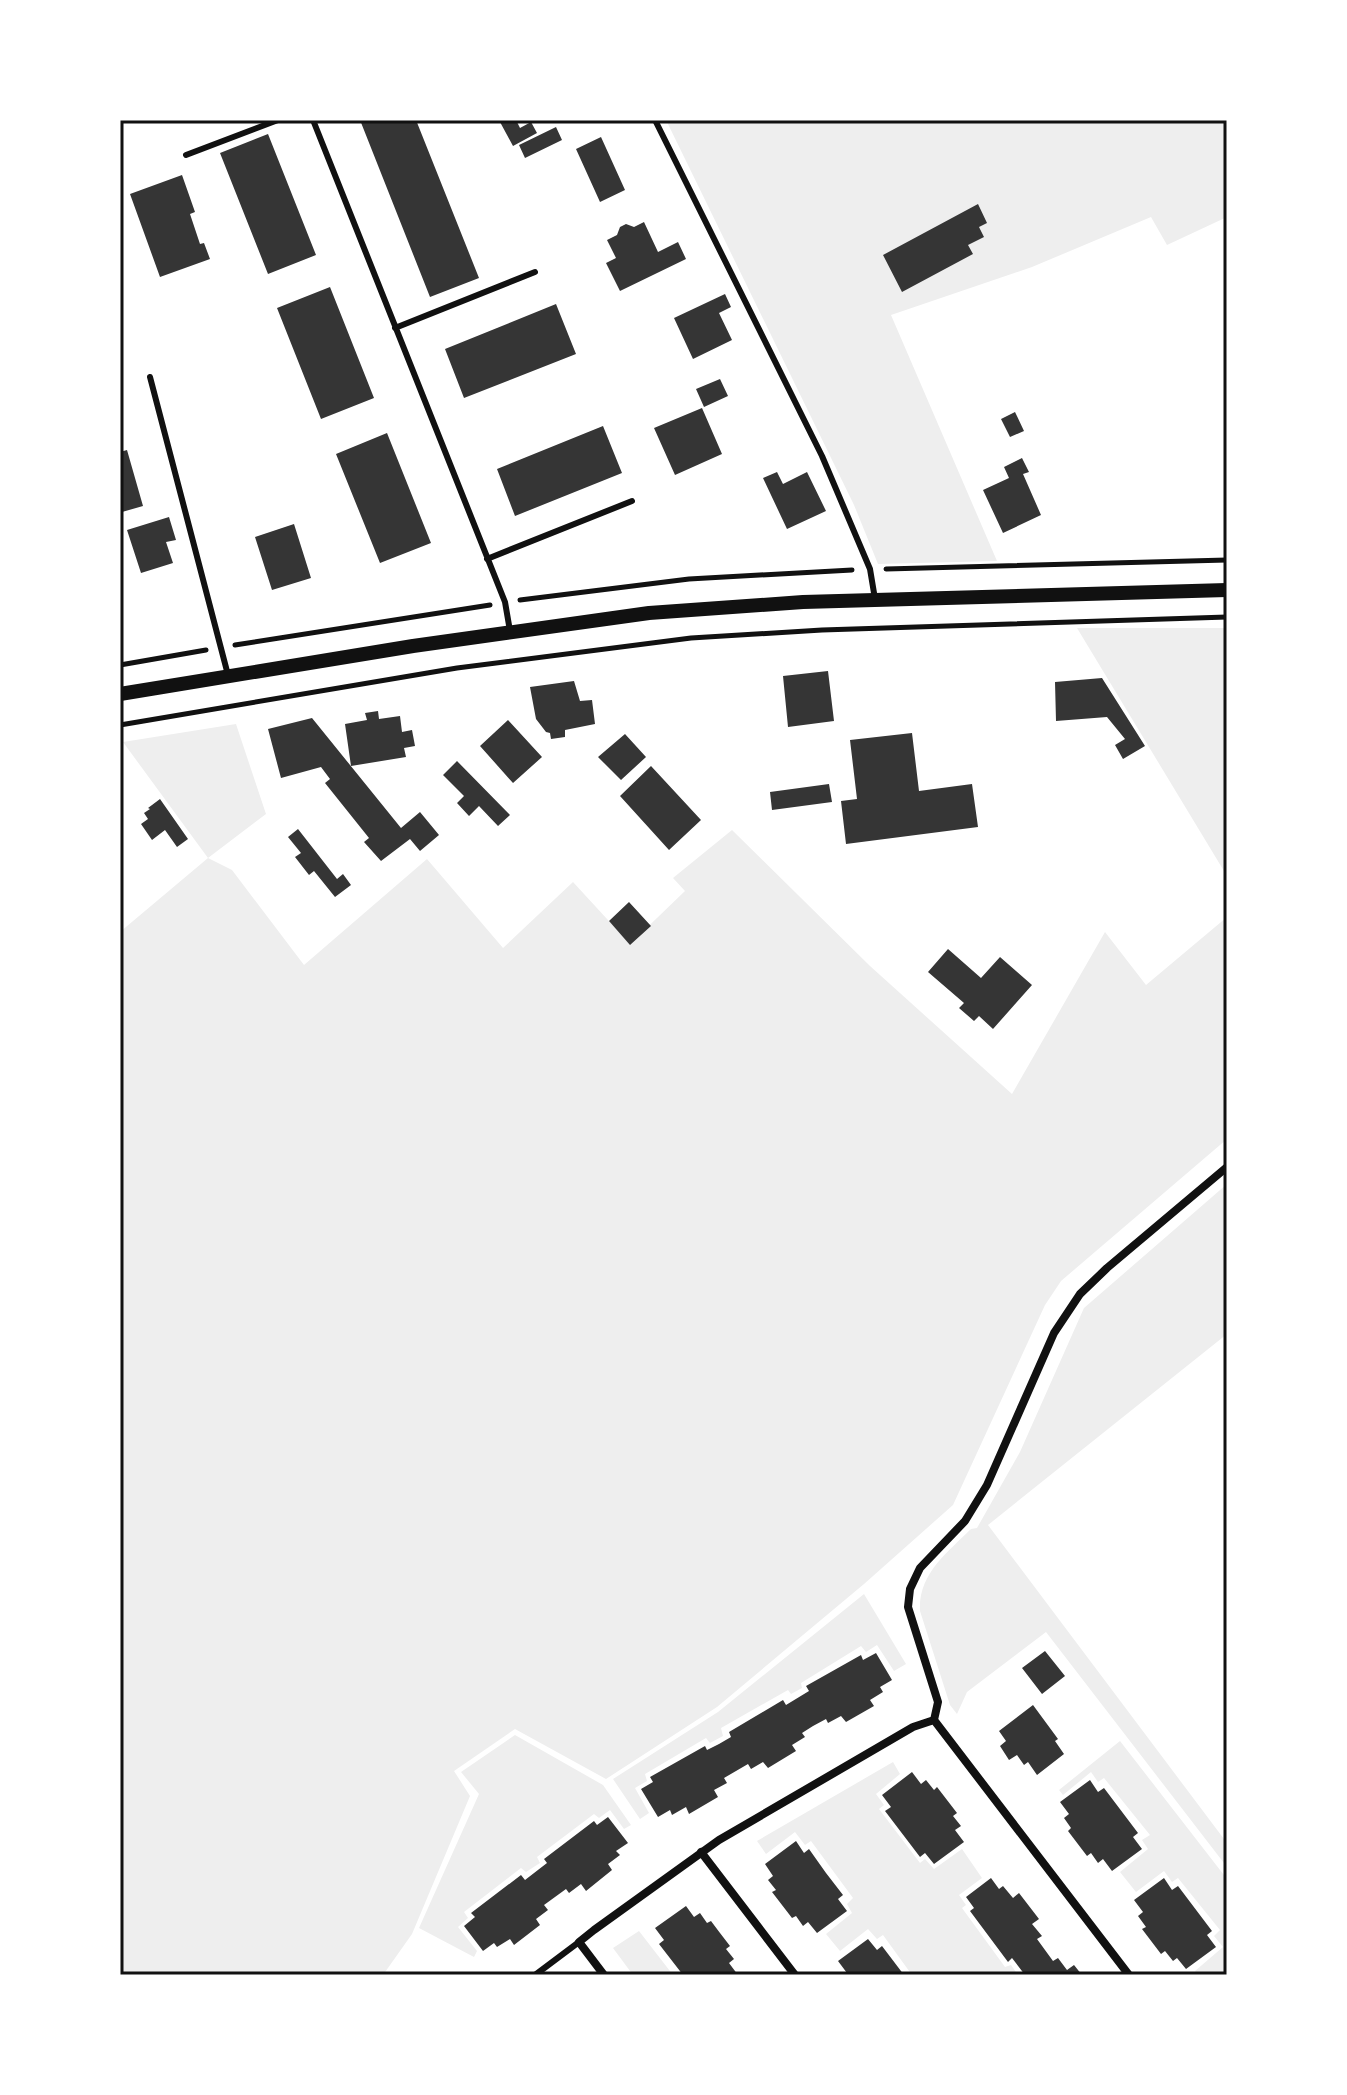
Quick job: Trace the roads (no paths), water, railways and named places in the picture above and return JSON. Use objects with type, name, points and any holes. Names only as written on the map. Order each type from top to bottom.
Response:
[{"type":"street","points":[[120,694],[510,632],[697,609],[875,599],[1227,590]]},
{"type":"street","points":[[1129,1975],[934,1720],[938,1702],[911,1622],[908,1607],[910,1589],[920,1568],[965,1521],[987,1485],[1054,1333],[1080,1294],[1227,1167]]},
{"type":"street","points":[[604,1975],[579,1942],[701,1852],[913,1727],[934,1720]]},
{"type":"street","points":[[701,1852],[795,1975]]},
{"type":"lane","points":[[186,155],[278,120]]},
{"type":"lane","points":[[313,120],[505,602],[510,632]]},
{"type":"lane","points":[[655,120],[822,456],[870,569],[875,599]]},
{"type":"lane","points":[[395,328],[535,272]]},
{"type":"lane","points":[[150,377],[228,675]]},
{"type":"lane","points":[[487,559],[632,501]]},
{"type":"lane","points":[[535,1975],[579,1942]]}]
